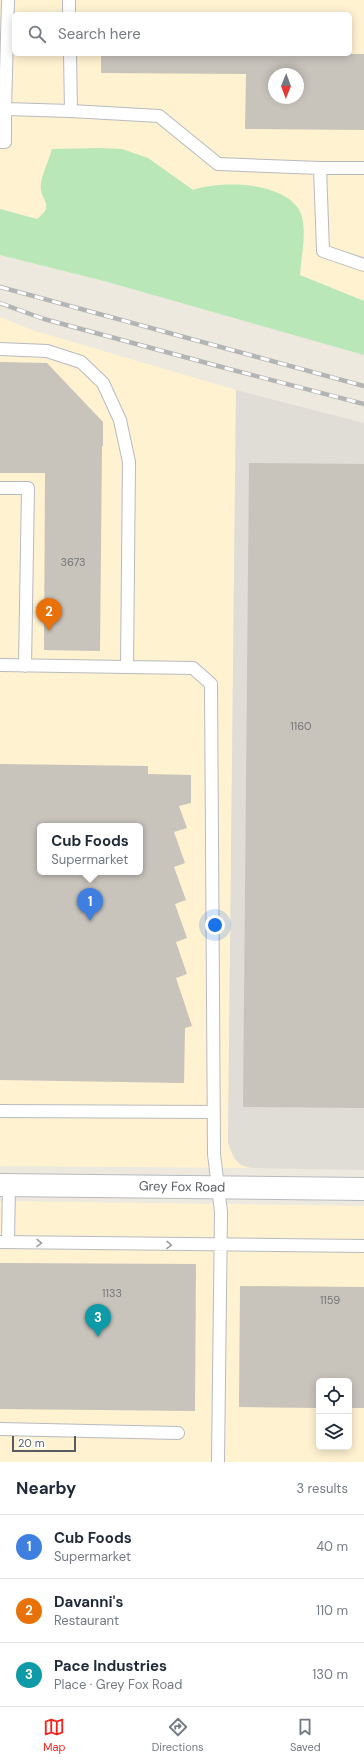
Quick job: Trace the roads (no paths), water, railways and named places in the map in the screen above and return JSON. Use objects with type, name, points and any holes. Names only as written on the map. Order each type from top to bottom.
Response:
[{"type":"street","name":"Grey Fox Road","points":[[4,1185],[218,1186],[364,1189]]},
{"type":"lane","points":[[0,142],[5,142],[5,109],[3,91],[8,0]]},
{"type":"lane","points":[[69,0],[69,12]]},
{"type":"lane","points":[[70,56],[71,111]]},
{"type":"lane","points":[[5,109],[159,116],[218,164],[320,168],[364,168]]},
{"type":"lane","points":[[320,168],[322,251],[364,265]]},
{"type":"lane","points":[[0,349],[47,351],[81,362],[103,384],[120,420],[129,462],[127,667]]},
{"type":"lane","points":[[0,488],[28,488],[25,666]]},
{"type":"lane","points":[[0,665],[193,668],[212,684],[214,1154],[221,1212],[218,1462]]},
{"type":"lane","points":[[0,1111],[214,1112]]},
{"type":"lane","points":[[4,1185],[4,1242],[364,1246]]},
{"type":"lane","points":[[0,1429],[178,1432]]},
{"type":"railway","points":[[0,287],[364,386]]},
{"type":"railway","points":[[0,303],[44,319],[364,404]]},
{"type":"place","name":"Davanni's","points":[[49,631]]},
{"type":"place","name":"Cub Foods","points":[[90,921]]},
{"type":"place","name":"Pace Industries","points":[[98,1337]]}]
